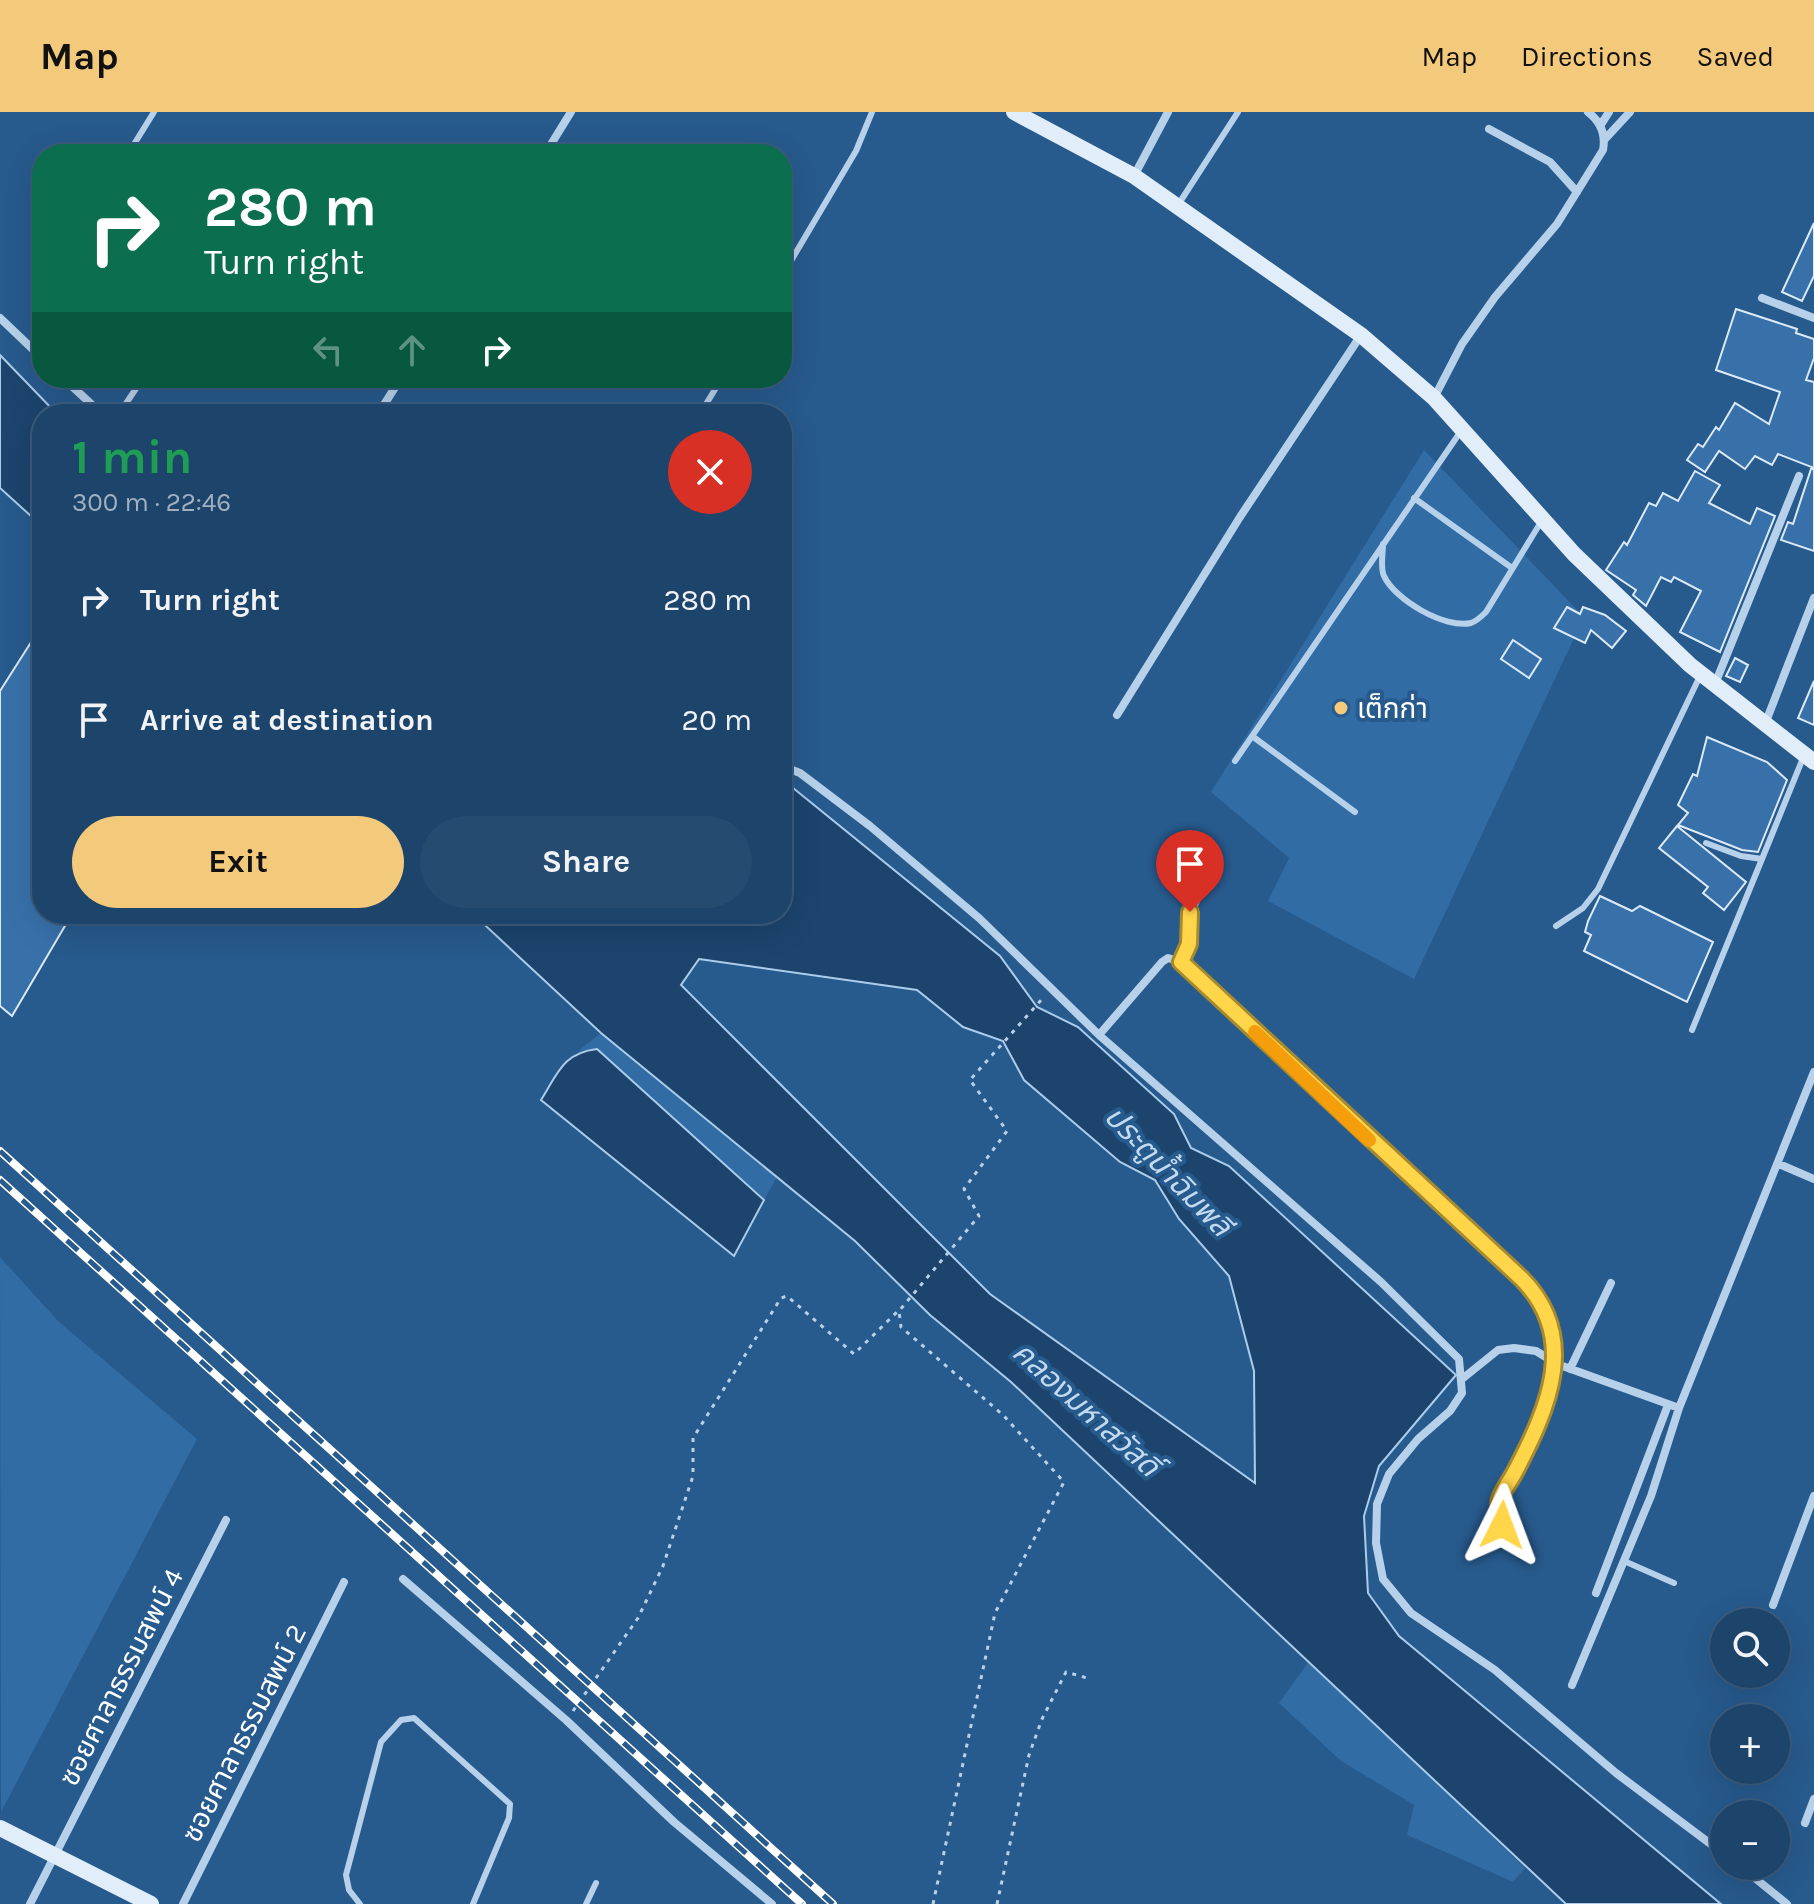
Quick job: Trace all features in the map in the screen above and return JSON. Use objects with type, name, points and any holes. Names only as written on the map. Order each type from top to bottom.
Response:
[{"type":"street","points":[[551,144],[571,112]]},
{"type":"street","points":[[1014,112],[1134,176],[1361,335],[1434,398],[1542,520],[1701,673],[1809,759]]},
{"type":"street","points":[[1134,176],[1168,112]]},
{"type":"street","points":[[1434,398],[1462,344],[1495,297],[1557,224],[1603,150],[1605,139],[1600,126],[1588,112]]},
{"type":"street","points":[[1600,126],[1609,112]]},
{"type":"street","points":[[1605,139],[1630,112]]},
{"type":"street","points":[[1489,129],[1550,162],[1577,192]]},
{"type":"street","points":[[1762,298],[1814,318]]},
{"type":"street","points":[[0,318],[32,348]]},
{"type":"street","points":[[1117,715],[1240,517],[1361,335]]},
{"type":"street","points":[[74,388],[91,404]]},
{"type":"street","points":[[1715,684],[1799,476]]},
{"type":"street","points":[[1765,724],[1814,598]]},
{"type":"street","points":[[792,770],[824,791],[967,908],[1099,1035],[1381,1282],[1459,1359],[1462,1393],[1450,1411],[1418,1439],[1389,1474],[1377,1504],[1376,1543],[1383,1579],[1411,1613],[1495,1670],[1616,1773],[1710,1844]]},
{"type":"street","points":[[1181,962],[1189,944],[1188,920],[1196,901]]},
{"type":"street","points":[[1099,1035],[1162,962],[1168,958],[1181,962],[1532,1290],[1552,1324],[1557,1364],[1537,1424],[1515,1473],[1501,1491],[1497,1507],[1502,1525]]},
{"type":"street","points":[[1572,1685],[1651,1496],[1679,1408],[1814,1072]]},
{"type":"street","points":[[1779,1164],[1814,1179]]},
{"type":"street","points":[[1570,1369],[1611,1283]]},
{"type":"street","points":[[1462,1379],[1498,1350],[1536,1351],[1557,1364],[1679,1408]]},
{"type":"street","points":[[1596,1593],[1668,1405]]},
{"type":"street","points":[[1773,1605],[1814,1496]]},
{"type":"street","name":"ซอยศาลาธรรมสพน์ 4","points":[[30,1904],[226,1520]]},
{"type":"street","points":[[403,1579],[566,1720],[674,1822],[772,1904]]},
{"type":"street","name":"ซอยศาลาธรรมสพน์ 2","points":[[183,1904],[344,1582]]},
{"type":"street","points":[[1805,1823],[1814,1799]]},
{"type":"street","points":[[0,1828],[151,1904]]},
{"type":"street","points":[[1757,1880],[1787,1904]]},
{"type":"lane","points":[[134,144],[154,112]]},
{"type":"lane","points":[[792,259],[856,151],[872,112]]},
{"type":"lane","points":[[1178,205],[1238,112]]},
{"type":"lane","points":[[1235,761],[1462,429]]},
{"type":"lane","points":[[1414,498],[1512,568]]},
{"type":"lane","points":[[1383,544],[1383,574],[1397,594],[1424,613],[1460,623],[1474,623],[1486,612],[1542,520]]},
{"type":"lane","points":[[1556,926],[1583,908],[1598,889],[1701,673]]},
{"type":"lane","points":[[1252,736],[1355,812]]},
{"type":"lane","points":[[1692,1030],[1762,859],[1809,759]]},
{"type":"lane","points":[[1706,843],[1741,856],[1762,859]]},
{"type":"lane","points":[[1624,1561],[1674,1583]]},
{"type":"lane","points":[[360,1904],[349,1890],[346,1875],[381,1742],[401,1720],[414,1718],[510,1804],[509,1818],[473,1904]]},
{"type":"lane","points":[[586,1904],[596,1883]]},
{"type":"path","points":[[566,1720],[638,1618],[663,1566],[693,1476],[693,1438],[781,1298],[787,1296],[854,1354],[899,1311],[979,1216],[964,1189],[1007,1131],[970,1080],[1041,1001]]},
{"type":"path","points":[[899,1311],[901,1327],[1003,1415],[1064,1482],[995,1613],[933,1904]]},
{"type":"path","points":[[997,1904],[1029,1755],[1042,1719],[1066,1672],[1087,1678]]},
{"type":"shaded area","points":[[1424,450],[1584,617],[1414,979],[1268,901],[1289,858],[1211,792]]},
{"type":"shaded area","points":[[601,1033],[777,1177],[764,1200],[598,1049],[578,1051]]},
{"type":"shaded area","points":[[0,1257],[59,1322],[197,1439],[1,1812]]},
{"type":"shaded area","points":[[1309,1661],[1525,1868],[1513,1882],[1407,1835],[1414,1805],[1341,1761],[1279,1703]]},
{"type":"water","points":[[0,355],[47,404],[32,404],[32,517],[0,488]]},
{"type":"water","points":[[792,787],[1000,956],[1037,1007],[1078,1027],[1174,1114],[1191,1148],[1229,1166],[1456,1375],[1379,1466],[1364,1516],[1368,1593],[1399,1636],[1721,1904],[1566,1904],[1011,1382],[930,1315],[855,1241],[601,1033],[484,924],[792,924]],"holes":[[[699,959],[917,990],[963,1027],[1003,1041],[1024,1080],[1120,1162],[1155,1180],[1179,1219],[1229,1276],[1254,1371],[1255,1483],[990,1294],[681,985]]]},
{"type":"water","points":[[597,1049],[764,1200],[734,1256],[541,1100],[569,1060]]},
{"type":"building","points":[[1814,223],[1814,276],[1802,301],[1782,292]]},
{"type":"building","points":[[1736,309],[1797,329],[1796,333],[1814,339],[1814,358],[1806,380],[1814,382],[1814,468],[1778,454],[1772,465],[1755,456],[1745,469],[1719,451],[1705,472],[1687,460],[1698,444],[1703,447],[1716,427],[1719,430],[1735,403],[1769,424],[1780,392],[1716,370]]},
{"type":"building","points":[[1811,469],[1814,469],[1814,551],[1781,540],[1788,522],[1793,524]]},
{"type":"building","points":[[1695,471],[1720,485],[1709,503],[1750,524],[1757,508],[1775,516],[1720,652],[1680,632],[1701,591],[1674,577],[1671,582],[1661,577],[1646,606],[1633,595],[1636,590],[1606,570],[1624,542],[1627,545],[1649,503],[1656,506],[1663,493],[1678,501]]},
{"type":"building","points":[[1567,607],[1580,614],[1583,607],[1605,615],[1626,631],[1612,648],[1591,630],[1585,643],[1554,628]]},
{"type":"building","points":[[1513,640],[1541,659],[1529,678],[1501,659]]},
{"type":"building","points":[[32,641],[32,924],[66,924],[12,1016],[0,1006],[0,691]]},
{"type":"building","points":[[1735,658],[1748,665],[1740,682],[1726,676]]},
{"type":"building","points":[[1814,681],[1814,725],[1798,718]]},
{"type":"building","points":[[1707,737],[1767,762],[1787,780],[1758,852],[1742,850],[1678,825],[1688,813],[1678,805],[1693,774],[1697,776]]},
{"type":"building","points":[[1677,826],[1746,882],[1724,910],[1703,893],[1708,887],[1659,848]]},
{"type":"building","points":[[1600,896],[1632,911],[1640,906],[1713,942],[1687,1002],[1584,951],[1591,935],[1585,932],[1588,921]]},
{"type":"railway","points":[[0,1151],[833,1904]]},
{"type":"railway","points":[[0,1180],[802,1904]]},
{"type":"slow traffic","points":[[1255,1032],[1369,1140]]},
{"type":"place","name":"เต็กก่า","points":[[1341,708]]},
{"type":"route","points":[[1190,912],[1189,944],[1181,962],[1412,1181],[1522,1279],[1544,1305],[1552,1324],[1557,1364],[1537,1424],[1515,1473],[1501,1491],[1497,1507],[1502,1525]]},
{"type":"water label","name":"ประตูน้ำฉิมพลี","points":[[1168,1171]]},
{"type":"water label","name":"คลองมหาสวัสดิ์","points":[[1086,1409]]}]
